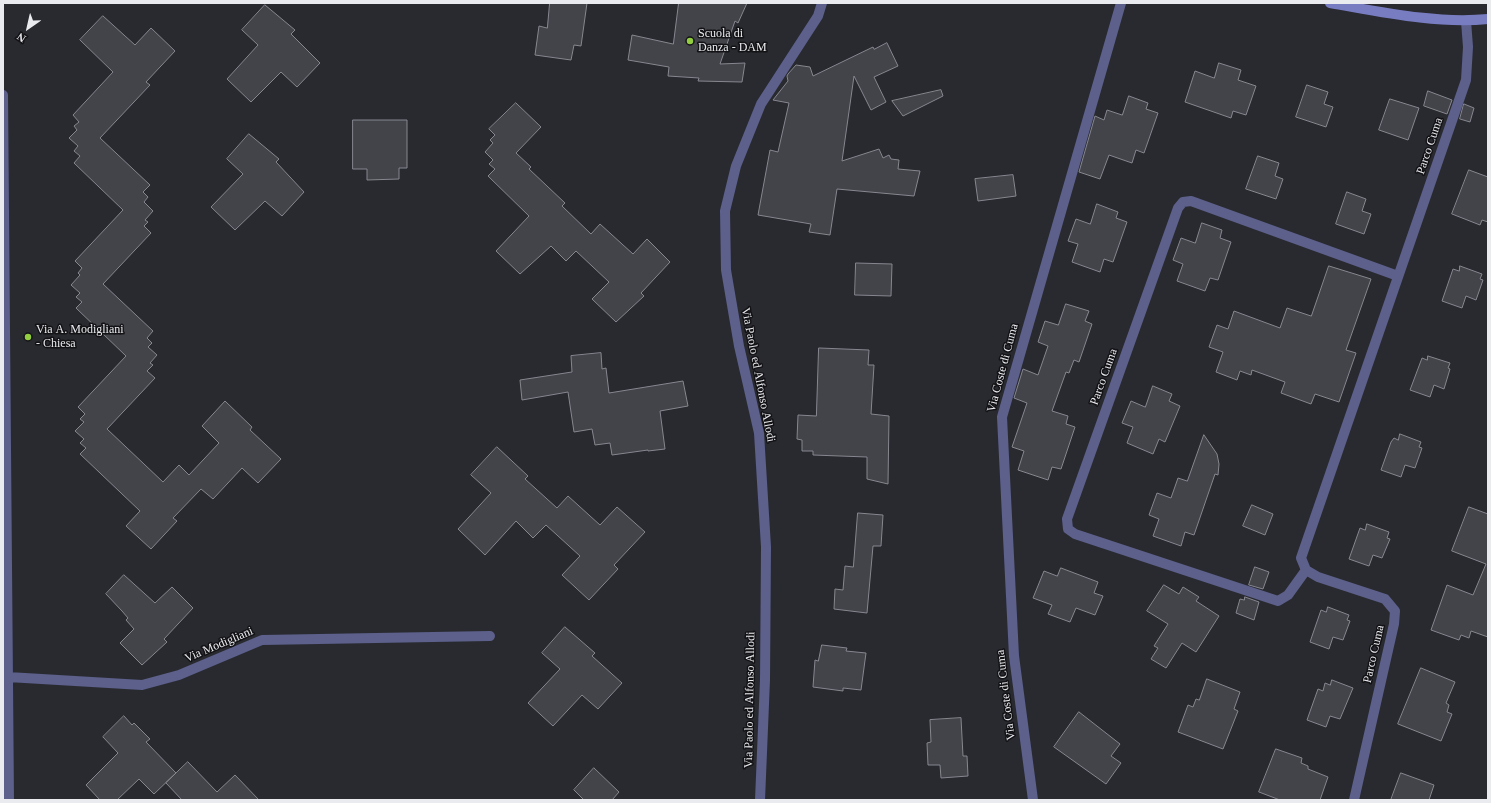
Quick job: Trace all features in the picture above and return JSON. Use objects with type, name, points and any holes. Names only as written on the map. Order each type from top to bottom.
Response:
[{"type":"street","name":"Via Paolo ed Alfonso Allodi","points":[[760,800],[765,680],[766,547],[759,433],[739,346],[726,270],[725,211],[736,166],[761,104],[818,16],[822,3]]},
{"type":"street","name":"Via Coste di Cuma","points":[[1033,800],[1014,656],[1002,418],[1121,3]]},
{"type":"street","points":[[1330,3],[1394,14],[1466,21],[1488,19]]},
{"type":"street","name":"Parco Cuma","points":[[1354,800],[1394,624],[1395,611],[1386,599],[1318,577],[1306,570],[1301,558],[1466,80],[1468,47],[1466,21]]},
{"type":"street","points":[[3,95],[9,800]]},
{"type":"street","name":"Parco Cuma","points":[[1306,570],[1288,595],[1278,601],[1075,534],[1068,529],[1067,519],[1175,216],[1183,202],[1192,202],[1398,276]]},
{"type":"street","name":"Via Modigliani","points":[[8,677],[142,685],[179,675],[262,640],[490,636]]},
{"type":"building","points":[[550,3],[587,3],[581,46],[574,45],[571,60],[535,55],[539,26],[547,28]]},
{"type":"building","points":[[679,3],[747,3],[738,23],[735,21],[720,64],[745,63],[742,82],[698,81],[699,78],[668,76],[669,67],[628,60],[632,35],[673,44]]},
{"type":"building","points":[[265,5],[295,30],[291,34],[320,63],[297,87],[281,72],[251,102],[227,79],[258,45],[242,30]]},
{"type":"building","points":[[103,16],[135,45],[151,28],[175,51],[146,82],[150,85],[100,138],[150,185],[143,192],[148,197],[144,202],[153,211],[145,220],[148,222],[144,226],[151,233],[103,284],[153,331],[147,338],[152,343],[148,347],[157,355],[150,363],[153,365],[147,371],[155,378],[107,429],[163,482],[179,465],[189,475],[219,443],[202,426],[225,401],[252,427],[250,430],[281,459],[258,483],[242,468],[213,499],[201,489],[173,518],[177,521],[151,549],[126,526],[140,511],[80,454],[86,448],[80,443],[84,439],[75,431],[84,422],[80,419],[85,414],[78,407],[126,356],[76,308],[82,302],[76,297],[80,293],[71,285],[80,275],[78,273],[82,268],[75,261],[123,210],[74,163],[80,156],[74,151],[78,146],[69,138],[77,130],[74,126],[79,122],[73,115],[113,72],[80,40]]},
{"type":"building","points":[[887,43],[898,66],[874,77],[886,102],[871,110],[854,76],[842,161],[879,149],[883,158],[889,155],[891,159],[899,160],[898,169],[920,171],[914,196],[837,189],[830,235],[809,232],[811,224],[758,215],[770,150],[778,152],[789,103],[773,100],[788,81],[788,74],[796,65],[810,67],[813,76],[873,47],[874,49]]},
{"type":"building","points":[[1219,63],[1241,70],[1238,80],[1256,86],[1246,115],[1233,111],[1231,118],[1185,102],[1195,71],[1214,78]]},
{"type":"building","points":[[1307,85],[1328,92],[1324,104],[1333,107],[1326,127],[1296,117]]},
{"type":"building","points":[[941,90],[943,96],[903,116],[892,101]]},
{"type":"building","points":[[1428,91],[1452,100],[1447,114],[1424,106]]},
{"type":"building","points":[[1129,96],[1148,103],[1146,109],[1158,113],[1144,153],[1136,150],[1132,163],[1109,155],[1100,179],[1079,172],[1095,116],[1104,120],[1107,110],[1122,115]]},
{"type":"building","points":[[1390,99],[1419,108],[1408,140],[1379,130]]},
{"type":"building","points":[[516,103],[541,127],[516,153],[531,167],[529,169],[565,203],[562,206],[591,234],[600,224],[633,254],[647,239],[670,262],[641,293],[644,296],[616,322],[592,299],[609,282],[576,251],[566,261],[551,246],[520,274],[496,251],[529,216],[488,176],[495,169],[489,164],[493,160],[485,152],[493,143],[490,140],[495,135],[489,129]]},
{"type":"building","points":[[1464,104],[1474,108],[1470,122],[1460,119]]},
{"type":"building","points":[[353,120],[407,120],[407,168],[399,168],[399,179],[367,180],[367,169],[353,169]]},
{"type":"building","points":[[249,134],[279,159],[276,162],[304,192],[282,216],[265,201],[235,230],[211,207],[243,174],[227,159]]},
{"type":"building","points":[[1258,156],[1279,163],[1275,176],[1283,179],[1276,199],[1246,189]]},
{"type":"building","points":[[1469,170],[1488,177],[1488,222],[1482,220],[1480,225],[1452,214]]},
{"type":"building","points":[[1013,175],[1016,196],[978,201],[975,179]]},
{"type":"building","points":[[1347,192],[1366,199],[1362,211],[1371,214],[1364,234],[1336,224]]},
{"type":"building","points":[[1097,204],[1118,212],[1116,218],[1127,222],[1113,262],[1104,259],[1100,272],[1072,262],[1078,244],[1068,241],[1076,219],[1090,224]]},
{"type":"building","points":[[1202,223],[1222,230],[1220,238],[1231,242],[1218,280],[1210,278],[1205,291],[1177,281],[1183,264],[1173,260],[1181,238],[1195,243]]},
{"type":"building","points":[[856,263],[892,264],[891,296],[855,295]]},
{"type":"building","points":[[1329,266],[1371,279],[1346,350],[1356,353],[1339,402],[1315,394],[1311,404],[1281,393],[1285,382],[1252,370],[1251,375],[1240,371],[1237,380],[1216,372],[1223,352],[1209,347],[1217,325],[1228,329],[1234,311],[1280,328],[1287,308],[1311,316]]},
{"type":"building","points":[[1460,266],[1482,274],[1480,279],[1483,280],[1476,300],[1466,296],[1462,308],[1442,301],[1453,269],[1459,271]]},
{"type":"building","points":[[1066,304],[1089,311],[1085,321],[1092,324],[1079,362],[1074,360],[1069,373],[1066,372],[1052,411],[1068,416],[1066,424],[1075,427],[1061,469],[1052,467],[1048,480],[1018,470],[1024,451],[1012,447],[1027,403],[1014,398],[1023,369],[1038,375],[1048,346],[1038,342],[1045,321],[1058,325]]},
{"type":"building","points":[[819,348],[869,350],[868,365],[874,365],[871,414],[889,416],[888,484],[867,479],[867,457],[813,455],[813,451],[802,451],[802,440],[797,439],[798,415],[816,416]]},
{"type":"building","points":[[601,353],[602,369],[606,368],[609,393],[683,381],[688,406],[660,411],[665,449],[612,455],[610,443],[595,445],[592,429],[574,432],[568,392],[522,400],[520,380],[572,372],[571,356]]},
{"type":"building","points":[[1428,356],[1450,363],[1448,368],[1450,369],[1444,389],[1434,385],[1430,397],[1410,390],[1422,358],[1427,360]]},
{"type":"building","points":[[1153,386],[1172,394],[1169,401],[1180,406],[1165,442],[1159,439],[1153,454],[1127,443],[1133,427],[1122,423],[1131,401],[1145,407]]},
{"type":"building","points":[[1400,434],[1421,442],[1419,447],[1422,448],[1415,468],[1405,465],[1401,477],[1381,470],[1391,442],[1394,438],[1398,440]]},
{"type":"building","points":[[1204,435],[1217,454],[1219,464],[1218,475],[1215,474],[1194,535],[1185,532],[1181,546],[1153,536],[1159,519],[1149,515],[1157,493],[1171,498],[1178,478],[1187,481]]},
{"type":"building","points":[[497,447],[528,476],[525,479],[557,508],[568,496],[600,525],[617,507],[645,532],[614,565],[618,569],[589,600],[562,575],[580,556],[546,525],[533,538],[516,521],[485,555],[458,529],[491,493],[471,475]]},
{"type":"building","points":[[1252,505],[1273,514],[1265,535],[1243,526]]},
{"type":"building","points":[[1469,507],[1488,514],[1488,637],[1471,631],[1469,638],[1461,635],[1459,640],[1431,630],[1447,585],[1473,595],[1486,564],[1452,551]]},
{"type":"building","points":[[858,513],[883,515],[881,546],[873,546],[867,613],[834,609],[835,589],[843,590],[845,566],[853,567]]},
{"type":"building","points":[[1367,524],[1389,532],[1387,538],[1390,539],[1382,558],[1373,555],[1369,566],[1349,559],[1360,528],[1365,530]]},
{"type":"building","points":[[1255,567],[1269,572],[1263,589],[1249,585]]},
{"type":"building","points":[[1061,568],[1098,582],[1094,593],[1103,596],[1095,615],[1076,608],[1070,622],[1048,614],[1052,605],[1033,598],[1044,571],[1057,576]]},
{"type":"building","points":[[124,575],[155,603],[172,587],[193,608],[164,639],[167,642],[142,665],[120,643],[134,629],[126,620],[128,618],[106,594]]},
{"type":"building","points":[[1164,585],[1179,594],[1183,587],[1199,597],[1196,601],[1219,616],[1196,652],[1182,643],[1166,668],[1151,659],[1158,648],[1154,646],[1168,624],[1147,611]]},
{"type":"building","points":[[1245,597],[1259,602],[1254,620],[1236,613],[1240,599],[1244,600]]},
{"type":"building","points":[[1328,607],[1349,615],[1347,620],[1350,621],[1343,640],[1333,637],[1329,649],[1310,642],[1321,610],[1326,612]]},
{"type":"building","points":[[565,627],[595,653],[592,656],[622,683],[598,709],[582,695],[553,726],[528,703],[560,669],[542,653]]},
{"type":"building","points":[[822,645],[847,648],[846,651],[866,653],[861,690],[843,688],[843,691],[813,687],[815,660],[818,661]]},
{"type":"building","points":[[1421,668],[1455,682],[1446,703],[1449,705],[1447,712],[1452,714],[1441,741],[1398,724]]},
{"type":"building","points":[[1207,679],[1240,692],[1234,709],[1238,711],[1223,749],[1178,732],[1188,705],[1193,707],[1196,699],[1199,700]]},
{"type":"building","points":[[1332,680],[1353,688],[1340,719],[1330,716],[1326,727],[1307,720],[1318,689],[1323,691],[1325,683],[1330,685]]},
{"type":"building","points":[[1079,712],[1120,744],[1111,756],[1121,763],[1106,784],[1054,747]]},
{"type":"building","points":[[124,716],[132,725],[134,723],[150,739],[146,742],[176,773],[154,794],[139,779],[117,800],[100,800],[86,785],[118,753],[103,737]]},
{"type":"building","points":[[961,718],[963,756],[967,756],[968,776],[941,778],[940,765],[928,765],[927,743],[931,742],[930,720]]},
{"type":"building","points":[[1276,749],[1302,758],[1301,763],[1308,766],[1308,769],[1328,777],[1320,800],[1280,800],[1259,792]]},
{"type":"building","points":[[188,762],[217,792],[235,775],[259,800],[182,800],[166,783]]},
{"type":"building","points":[[594,768],[619,792],[612,800],[584,800],[574,790]]},
{"type":"building","points":[[1401,773],[1434,785],[1429,800],[1391,800]]},
{"type":"place","name":"Scuola di Danza - DAM","points":[[690,41]]},
{"type":"place","name":"Via A. Modigliani - Chiesa","points":[[28,337]]}]
